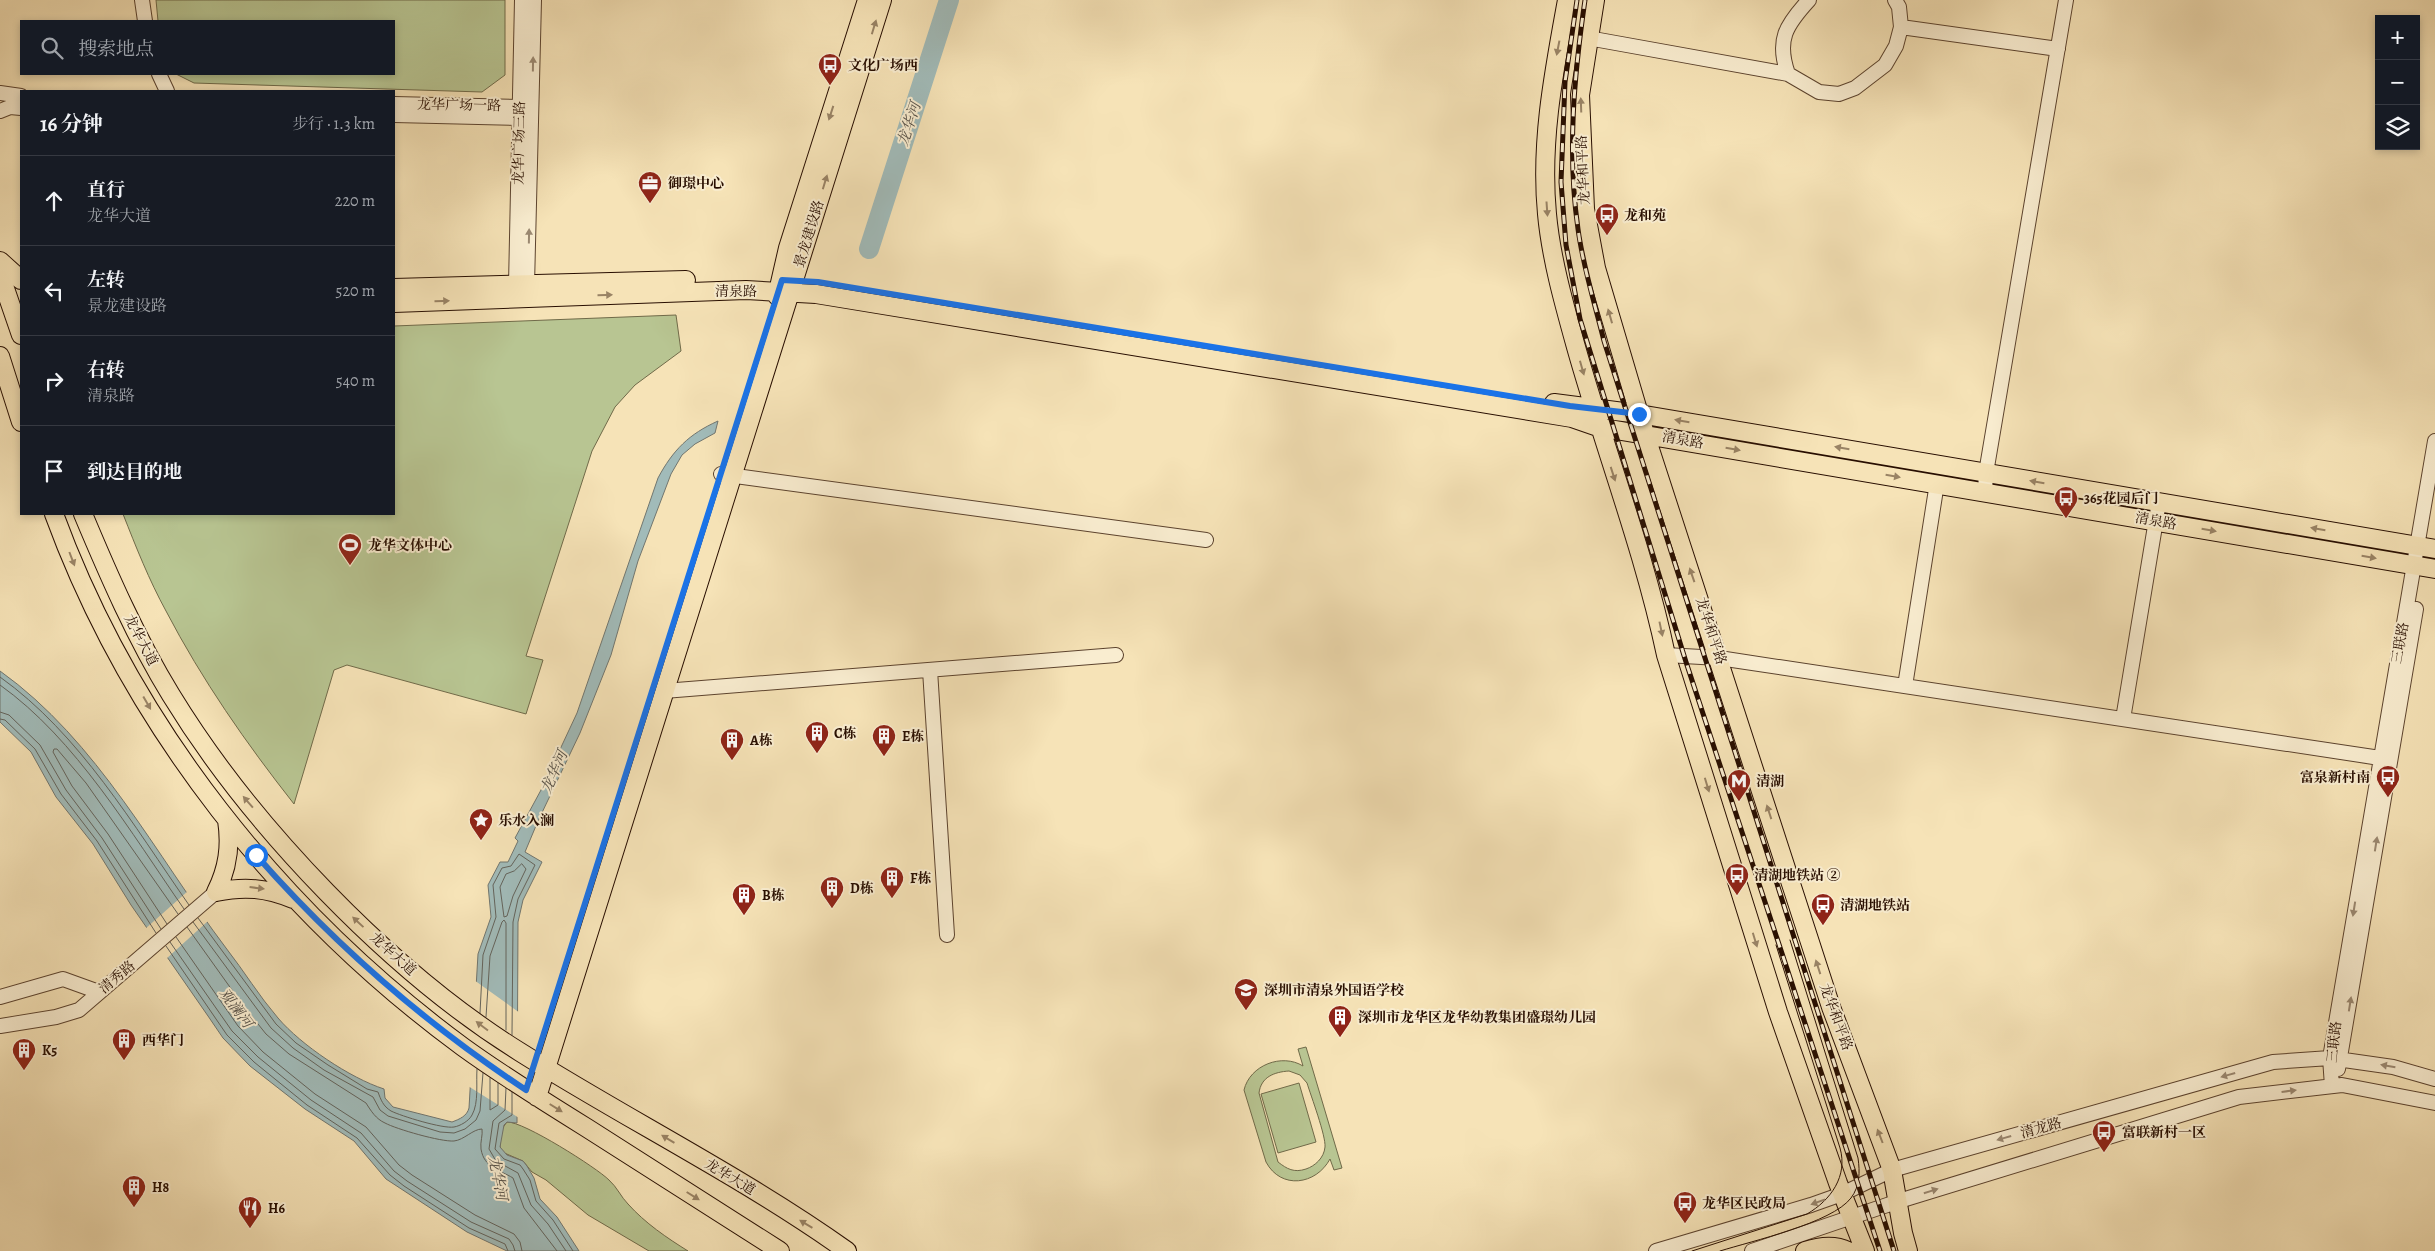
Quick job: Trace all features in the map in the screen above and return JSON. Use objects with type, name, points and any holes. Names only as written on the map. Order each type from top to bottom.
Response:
[{"type":"main road","name":"景龙建设路","points":[[786,286],[788,248],[867,0]]},
{"type":"main road","name":"景龙建设路","points":[[541,1065],[786,286],[882,0]]},
{"type":"main road","points":[[1567,0],[1550,102],[1544,161],[1547,215],[1568,316],[1598,428],[1655,601],[1666,655],[1778,1012],[1842,1194],[1865,1251]]},
{"type":"main road","name":"龙华和平路","points":[[1595,0],[1580,95],[1585,209],[1596,268],[1644,434],[1719,658],[1831,1007],[1892,1170],[1908,1251]]},
{"type":"main road","points":[[0,261],[20,279]]},
{"type":"main road","points":[[0,274],[20,332]]},
{"type":"main road","name":"清泉路","points":[[395,288],[623,281],[786,286],[816,294],[1572,418],[1598,428],[1937,483],[2424,567]]},
{"type":"main road","name":"清泉路","points":[[395,303],[746,290],[818,282],[1570,406],[1639,414],[2426,548]]},
{"type":"main road","points":[[1,362],[20,419]]},
{"type":"main road","name":"景龙建设路","points":[[526,1090],[541,1065],[664,691],[727,474]]},
{"type":"main road","name":"龙华大道","points":[[54,515],[97,617],[177,752],[226,818],[296,900],[341,944],[436,1026],[526,1090],[780,1251]]},
{"type":"main road","name":"龙华大道","points":[[83,515],[124,608],[175,702],[217,764],[282,842],[351,916],[414,974],[518,1051],[819,1231],[847,1251]]},
{"type":"main road","points":[[216,892],[224,874],[229,854],[226,818]]},
{"type":"main road","points":[[216,892],[247,887],[259,888],[296,900]]},
{"type":"main road","points":[[1805,1251],[1828,1246],[1838,1246],[1848,1251]]},
{"type":"street","points":[[142,0],[146,20]]},
{"type":"street","name":"龙华广场三路","points":[[522,0],[524,112],[522,285]]},
{"type":"street","name":"龙华广场三路","points":[[524,112],[534,0]]},
{"type":"street","points":[[1788,74],[1782,56],[1784,33],[1797,14],[1810,0]]},
{"type":"street","points":[[1588,38],[1788,74],[1818,92],[1839,94],[1855,88],[1885,65],[1896,46],[1900,27],[1899,7],[1895,0]]},
{"type":"street","points":[[1985,492],[1986,473],[2066,0]]},
{"type":"street","points":[[1900,27],[2058,49]]},
{"type":"street","points":[[159,75],[167,90]]},
{"type":"street","points":[[0,93],[20,96]]},
{"type":"street","name":"龙华广场一路","points":[[395,104],[524,112]]},
{"type":"street","points":[[0,111],[20,108]]},
{"type":"street","name":"龙华广场一路","points":[[395,115],[524,112]]},
{"type":"street","name":"三联路","points":[[2335,1059],[2424,567],[2435,441]]},
{"type":"street","points":[[727,474],[1206,540]]},
{"type":"street","points":[[1905,686],[1937,483]]},
{"type":"street","name":"三联路","points":[[2426,548],[2435,500]]},
{"type":"street","points":[[2122,719],[2159,502]]},
{"type":"street","name":"三联路","points":[[2332,1086],[2380,758],[2424,567]]},
{"type":"street","points":[[664,691],[1116,655]]},
{"type":"street","points":[[1666,655],[1719,658],[2380,758]]},
{"type":"street","points":[[930,670],[947,935]]},
{"type":"street","name":"清秀路","points":[[0,1026],[56,1017],[80,1010],[216,892]]},
{"type":"street","points":[[0,997],[64,979],[99,992]]},
{"type":"street","name":"清龙路","points":[[1656,1251],[1842,1194],[1892,1170],[2273,1062],[2335,1059],[2393,1067],[2435,1079]]},
{"type":"street","name":"清龙路","points":[[1752,1251],[1899,1201],[2239,1097],[2342,1085],[2435,1103]]},
{"type":"green space","points":[[156,0],[505,0],[505,75],[482,92],[194,83],[178,75],[395,75],[395,20],[158,20]]},
{"type":"green space","name":"龙华文体中心","points":[[676,315],[681,351],[635,385],[615,407],[592,451],[526,656],[543,660],[526,714],[347,665],[334,670],[294,804],[242,734],[194,662],[154,587],[123,515],[395,515],[395,326]]},
{"type":"green space","points":[[1306,1047],[1342,1168],[1334,1170],[1330,1159],[1324,1168],[1316,1174],[1308,1179],[1298,1181],[1280,1177],[1272,1171],[1266,1162],[1244,1090],[1247,1081],[1253,1074],[1268,1064],[1286,1061],[1295,1062],[1303,1066],[1298,1049]],"holes":[[[1289,1071],[1300,1075],[1307,1083],[1321,1125],[1325,1147],[1323,1155],[1316,1164],[1298,1171],[1278,1162],[1259,1093],[1262,1083],[1273,1074]]]},
{"type":"green space","points":[[1299,1083],[1316,1142],[1278,1153],[1261,1094]]},
{"type":"green space","points":[[507,1122],[528,1129],[560,1146],[602,1174],[642,1218],[688,1251],[649,1251],[588,1215],[546,1180],[532,1172],[523,1161],[502,1152],[500,1147],[501,1130]]},
{"type":"water","name":"观澜河","points":[[718,421],[715,433],[695,444],[682,455],[671,474],[638,561],[611,655],[580,733],[525,852],[542,862],[523,900],[518,922],[517,1123],[507,1122],[504,1125],[500,1147],[507,1155],[523,1161],[527,1166],[534,1178],[540,1199],[557,1217],[579,1251],[507,1251],[467,1232],[386,1179],[354,1141],[305,1109],[250,1066],[223,1038],[131,905],[93,844],[56,797],[31,752],[0,722],[0,671],[35,699],[67,731],[96,765],[123,800],[200,912],[271,1010],[299,1039],[342,1069],[384,1089],[385,1098],[393,1107],[452,1122],[465,1115],[469,1108],[478,954],[491,917],[488,885],[500,862],[508,862],[518,841],[515,838],[541,790],[577,713],[658,478],[676,451],[690,437]]},
{"type":"pier","points":[[188,891],[208,921],[166,959],[145,929]]},
{"type":"pier","points":[[474,980],[520,1013],[519,1118],[468,1086]]},
{"type":"waterway","name":"龙华河","points":[[869,249],[949,0]]},
{"type":"tram line","points":[[1720,1251],[1790,1230],[1827,1215],[1841,1207],[1851,1198],[1858,1184],[1858,1158],[1790,940]]},
{"type":"tram line","points":[[1692,1251],[1807,1214],[1830,1194],[1836,1186],[1842,1168],[1840,1148],[1776,945]]},
{"type":"railway","points":[[1577,0],[1565,82],[1561,182],[1566,245],[1580,319],[1686,662],[1880,1251]]},
{"type":"railway","points":[[1585,0],[1575,86],[1572,143],[1575,200],[1583,257],[1604,341],[1894,1251]]},
{"type":"place","name":"文化广场西","points":[[830,86]]},
{"type":"place","name":"御璟中心","points":[[650,204]]},
{"type":"place","name":"龙和苑","points":[[1607,236]]},
{"type":"place","name":"365花园后门","points":[[2066,519]]},
{"type":"place","name":"龙华文体中心","points":[[350,566]]},
{"type":"place","name":"C栋","points":[[817,754]]},
{"type":"place","name":"E栋","points":[[884,757]]},
{"type":"place","name":"A栋","points":[[732,761]]},
{"type":"place","name":"富泉新村南","points":[[2388,798]]},
{"type":"place","name":"清湖","points":[[1739,802]]},
{"type":"place","name":"乐水入澜","points":[[481,841]]},
{"type":"place","name":"清湖地铁站 ②","points":[[1737,896]]},
{"type":"place","name":"F栋","points":[[892,899]]},
{"type":"place","name":"D栋","points":[[832,909]]},
{"type":"place","name":"B栋","points":[[744,916]]},
{"type":"place","name":"清湖地铁站","points":[[1823,926]]},
{"type":"place","name":"深圳市清泉外国语学校","points":[[1246,1011]]},
{"type":"place","name":"深圳市龙华区龙华幼教集团盛璟幼儿园","points":[[1340,1038]]},
{"type":"place","name":"西华门","points":[[124,1061]]},
{"type":"place","name":"K5","points":[[24,1071]]},
{"type":"place","name":"富联新村一区","points":[[2104,1153]]},
{"type":"place","name":"H8","points":[[134,1208]]},
{"type":"place","name":"龙华区民政局","points":[[1685,1224]]},
{"type":"place","name":"H6","points":[[250,1229]]},
{"type":"route","points":[[256,855],[296,900],[372,972],[436,1026],[526,1090],[782,280],[818,282],[1570,406],[1639,414]]}]
